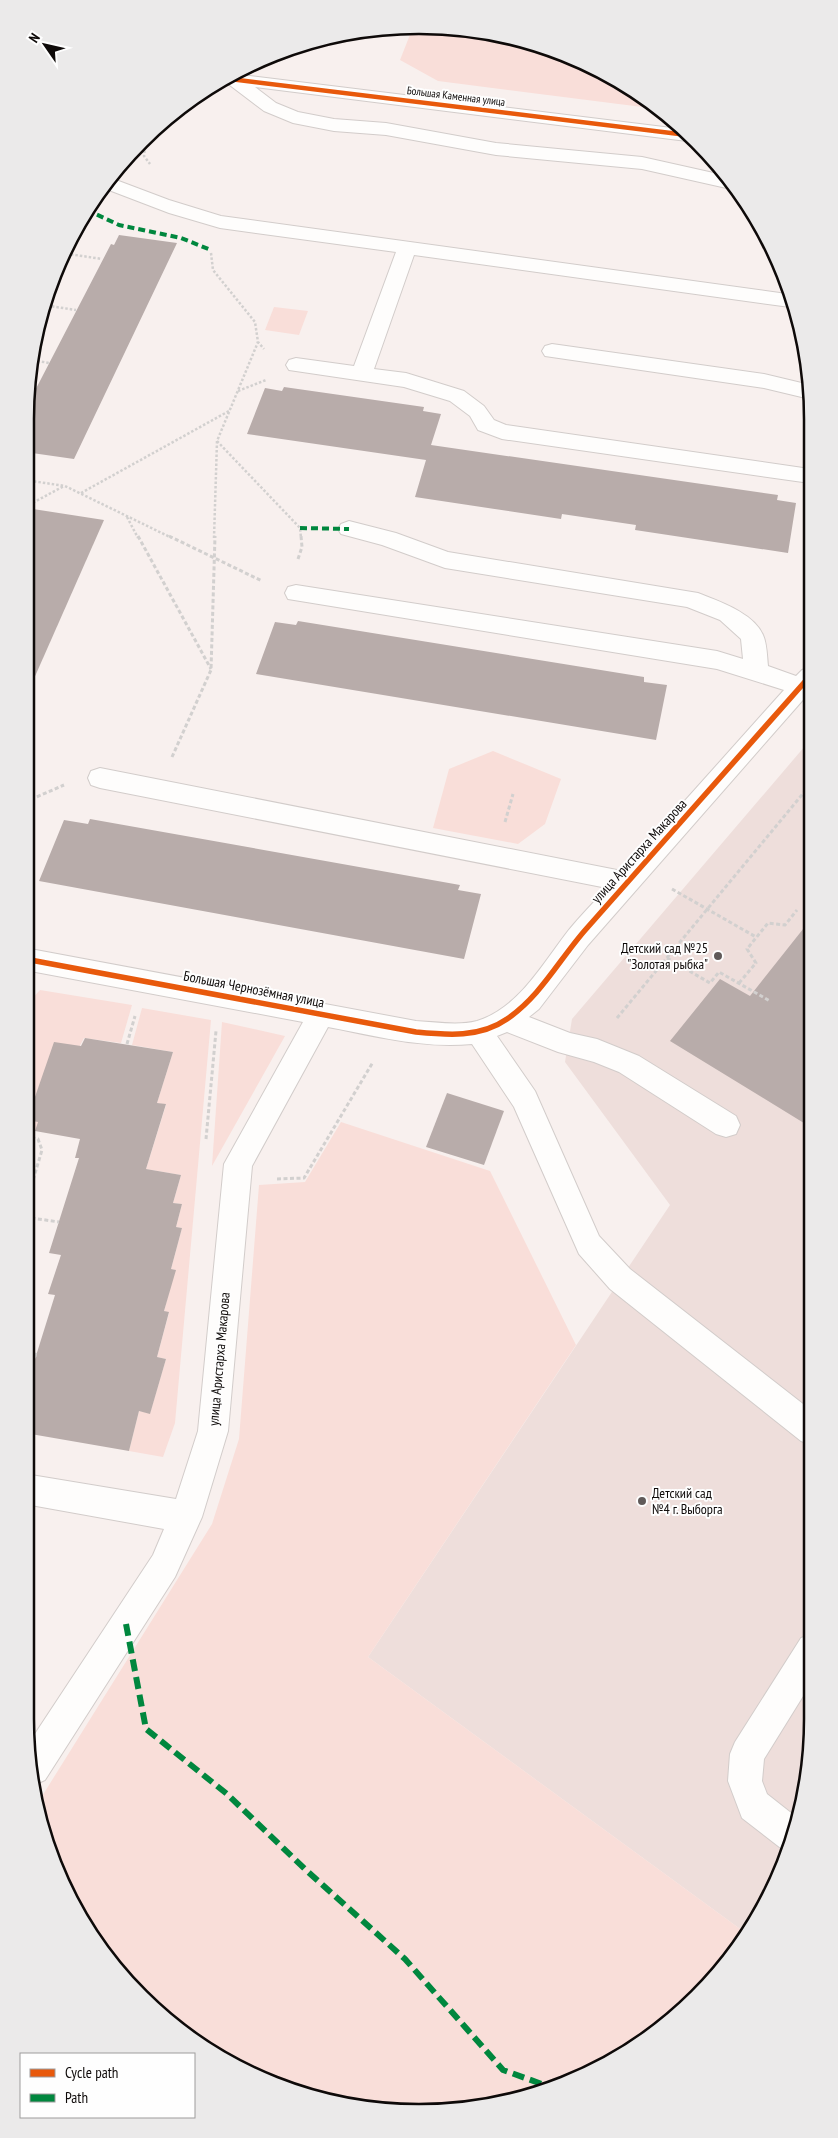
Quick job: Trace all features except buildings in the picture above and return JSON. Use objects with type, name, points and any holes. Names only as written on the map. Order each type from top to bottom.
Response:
[{"type":"street","name":"Большая Каменная улица","points":[[237,79],[678,134]]},
{"type":"street","points":[[232,82],[270,107],[293,117],[334,125],[386,129],[496,149],[642,163],[723,181]]},
{"type":"street","points":[[386,129],[399,99]]},
{"type":"street","points":[[642,163],[651,130]]},
{"type":"street","points":[[112,185],[150,201],[220,222],[786,300]]},
{"type":"street","points":[[362,374],[407,248]]},
{"type":"street","points":[[552,351],[764,380],[803,390]]},
{"type":"street","points":[[296,364],[406,380],[457,396],[477,411],[486,424],[502,432],[804,475]]},
{"type":"street","points":[[349,529],[388,539],[445,560],[690,599],[728,614],[752,636],[757,671]]},
{"type":"street","points":[[296,593],[717,660],[804,682]]},
{"type":"street","name":"улица Аристарха Макарова","points":[[479,1032],[506,1020],[530,1001],[579,937],[804,684]]},
{"type":"street","points":[[100,778],[628,882]]},
{"type":"street","name":"Большая Чернозёмная улица","points":[[34,961],[416,1032],[449,1035],[479,1032]]},
{"type":"street","name":"улица Аристарха Макарова","points":[[36,1763],[164,1566],[186,1517],[213,1431],[238,1164],[321,1014]]},
{"type":"street","points":[[506,1020],[568,1044],[598,1051],[629,1064],[726,1125]]},
{"type":"street","points":[[479,1032],[525,1100],[588,1245],[620,1279],[804,1424]]},
{"type":"street","points":[[34,1491],[186,1517]]},
{"type":"street","points":[[787,1832],[754,1806],[745,1781],[747,1754],[804,1664]]},
{"type":"path","points":[[206,218],[213,270],[255,322]]},
{"type":"path","points":[[71,254],[102,259]]},
{"type":"path","points":[[51,306],[76,310]]},
{"type":"path","points":[[184,728],[211,670],[217,440],[258,342]]},
{"type":"path","points":[[38,361],[49,363]]},
{"type":"path","points":[[238,391],[274,376]]},
{"type":"path","points":[[81,493],[229,411]]},
{"type":"path","points":[[217,440],[300,528],[302,547]]},
{"type":"path","points":[[34,481],[65,486],[268,583]]},
{"type":"path","points":[[34,502],[65,486]]},
{"type":"path","points":[[126,515],[211,670]]},
{"type":"path","points":[[598,1051],[616,1020],[804,792]]},
{"type":"path","points":[[664,885],[756,937]]},
{"type":"path","points":[[739,983],[756,963],[747,949],[756,937],[768,923],[785,925],[797,910]]},
{"type":"path","points":[[667,958],[710,983],[719,972],[770,1001]]},
{"type":"path","points":[[127,1044],[136,1011]]},
{"type":"path","points":[[206,1146],[216,1027]]},
{"type":"path","points":[[272,1180],[304,1178],[376,1058]]},
{"type":"path","points":[[34,1138],[38,1139],[42,1150],[34,1177]]},
{"type":"path","points":[[34,1218],[59,1222]]},
{"type":"shaded area","points":[[410,34],[444,35],[494,41],[543,54],[589,73],[612,85],[646,107],[438,81],[400,60]]},
{"type":"shaded area","points":[[274,307],[308,311],[299,335],[265,330]]},
{"type":"shaded area","name":"Детский сад №4 г. Выборга","points":[[804,747],[803,1744],[797,1794],[784,1843],[765,1889],[741,1930],[368,1657],[670,1205],[565,1062],[572,1019]]},
{"type":"shaded area","points":[[493,751],[561,779],[545,824],[518,844],[433,828],[449,769]]},
{"type":"shaded area","points":[[40,990],[132,1005],[121,1043],[84,1038],[35,1131],[34,1131],[34,997]]},
{"type":"shaded area","points":[[142,1008],[211,1020],[175,1423],[163,1457],[129,1451],[139,1411],[150,1413],[166,1359],[157,1357],[169,1313],[164,1311],[175,1270],[171,1269],[182,1228],[176,1227],[182,1204],[173,1203],[181,1175],[146,1169],[166,1105],[157,1103],[173,1052],[132,1045]]},
{"type":"shaded area","points":[[222,1022],[285,1036],[212,1166]]},
{"type":"shaded area","points":[[341,1122],[490,1171],[576,1345],[368,1657],[741,1930],[709,1973],[654,2025],[612,2053],[589,2065],[543,2084],[494,2097],[469,2101],[419,2104],[369,2101],[344,2097],[295,2084],[249,2065],[226,2053],[184,2025],[165,2009],[113,1954],[85,1912],[73,1889],[54,1843],[42,1797],[212,1524],[239,1439],[259,1185],[305,1182]]},
{"type":"marked path","points":[[94,213],[119,225],[181,238],[211,250]]},
{"type":"marked path","points":[[300,528],[349,529]]},
{"type":"marked path","points":[[126,1624],[146,1729],[227,1794],[306,1870],[405,1959],[503,2070],[542,2084]]},
{"type":"cycle path","points":[[236,80],[678,134]]},
{"type":"cycle path","points":[[34,961],[416,1032],[449,1035],[479,1032],[506,1020],[530,1001],[579,937],[804,683]]},
{"type":"place","name":"Детский сад №25 \"Золотая рыбка\"","points":[[718,956]]},
{"type":"place","name":"Детский сад №4 г. Выборга","points":[[642,1501]]}]
